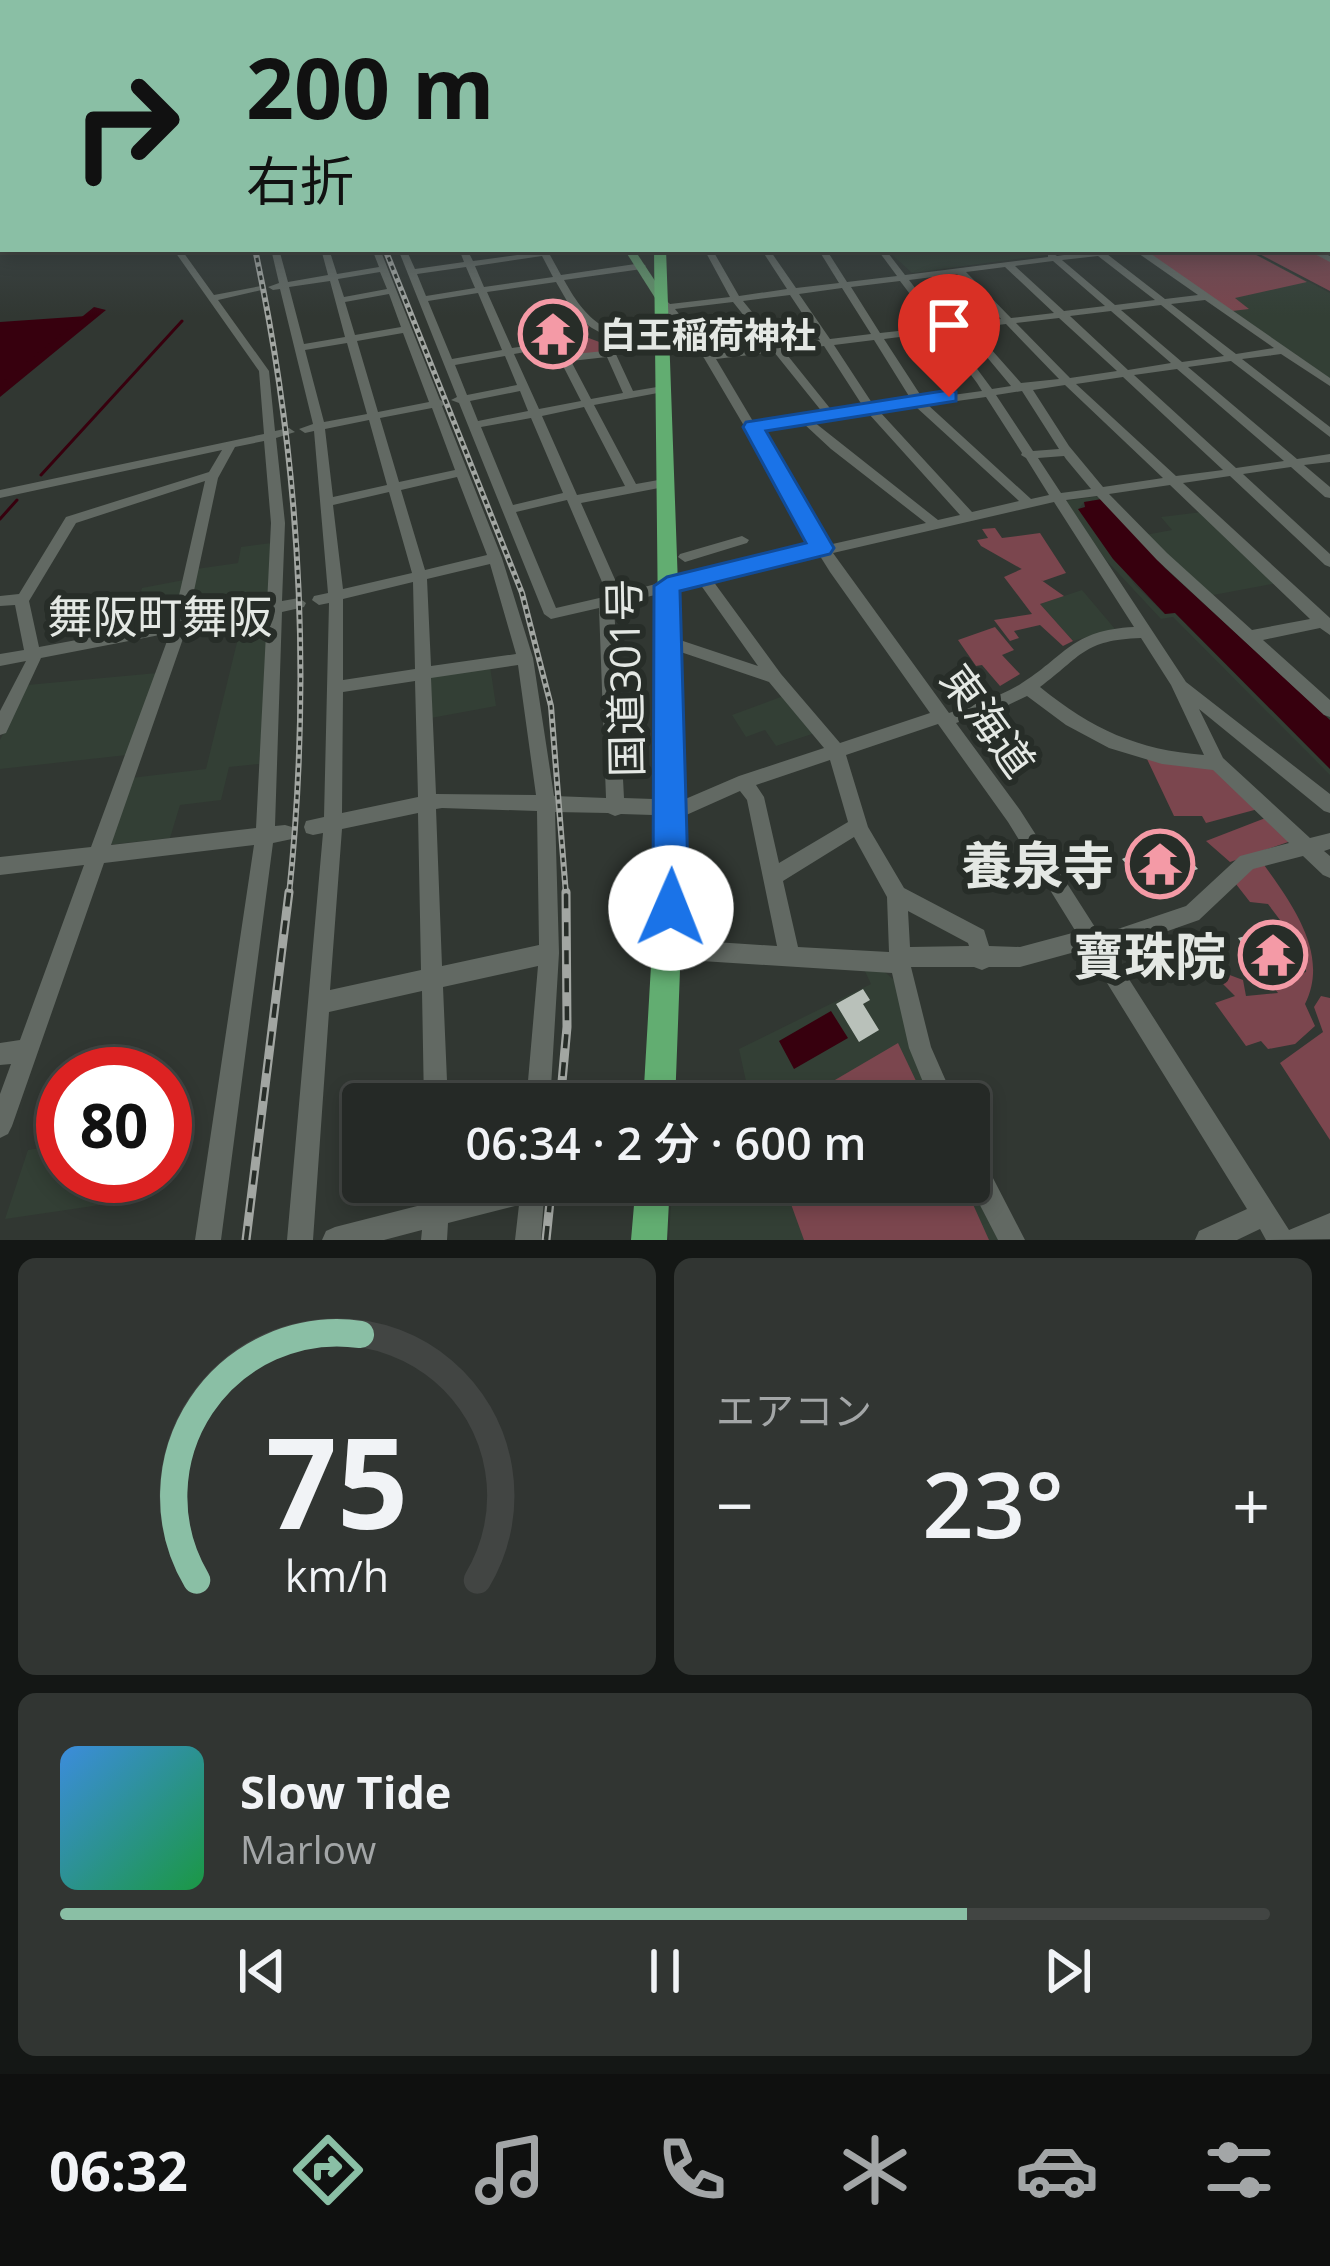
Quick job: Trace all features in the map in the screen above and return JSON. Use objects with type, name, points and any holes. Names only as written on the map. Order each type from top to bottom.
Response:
[{"type":"highway","name":"国道301号","points":[[660,252],[664,483],[675,550],[667,586],[673,809],[660,1083]]},
{"type":"highway","points":[[649,1240],[652,1203]]},
{"type":"main road","name":"東海道","points":[[631,252],[664,305]]},
{"type":"street","points":[[179,252],[265,371],[281,434],[275,834],[208,1240]]},
{"type":"street","points":[[275,252],[280,293],[304,347],[312,427],[330,502],[328,598],[335,687],[323,825],[321,1003],[300,1240]]},
{"type":"street","points":[[326,252],[420,576],[435,1083]]},
{"type":"street","points":[[378,252],[408,329],[450,402],[474,424],[551,614],[1028,503],[1330,458]]},
{"type":"street","points":[[403,252],[448,363],[462,472],[495,558],[525,658],[546,806],[549,953],[540,1083]]},
{"type":"street","points":[[464,252],[611,599],[615,808]]},
{"type":"street","points":[[411,272],[537,252]]},
{"type":"street","points":[[544,252],[578,310],[610,338],[692,333]]},
{"type":"street","points":[[710,252],[736,299],[829,413]]},
{"type":"street","points":[[767,252],[870,408],[968,517]]},
{"type":"street","points":[[824,252],[918,401],[1028,503]]},
{"type":"street","points":[[883,252],[987,392],[1178,682],[1217,764],[1330,869]]},
{"type":"street","points":[[1098,252],[1330,433]]},
{"type":"street","points":[[1139,252],[1330,382]]},
{"type":"street","points":[[664,305],[1006,264],[1049,253],[1330,494]]},
{"type":"street","points":[[1006,264],[1228,474],[1330,562]]},
{"type":"street","points":[[419,292],[481,290],[641,266]]},
{"type":"street","points":[[211,298],[280,293],[386,269]]},
{"type":"street","points":[[959,270],[1066,380],[1328,624]]},
{"type":"street","points":[[340,301],[393,292]]},
{"type":"street","points":[[710,357],[1207,297]]},
{"type":"street","name":"東海道","points":[[664,305],[710,357],[821,548],[944,718],[1282,1240]]},
{"type":"street","points":[[578,310],[542,316],[543,346],[551,360],[607,354]]},
{"type":"street","points":[[304,347],[408,329]]},
{"type":"street","points":[[610,338],[607,354],[629,394]]},
{"type":"street","points":[[448,363],[543,346]]},
{"type":"street","points":[[986,350],[1057,428],[1067,452],[1172,567],[1330,710]]},
{"type":"street","points":[[753,427],[1285,350]]},
{"type":"street","points":[[564,358],[632,488]]},
{"type":"street","points":[[312,427],[524,388]]},
{"type":"street","points":[[474,424],[663,389]]},
{"type":"street","points":[[802,417],[855,466],[903,493],[937,526]]},
{"type":"street","points":[[0,494],[281,434]]},
{"type":"street","points":[[0,1126],[178,626],[215,474],[231,444]]},
{"type":"street","points":[[1027,455],[1067,452]]},
{"type":"street","points":[[330,502],[462,472]]},
{"type":"street","points":[[0,728],[35,654],[23,599],[71,520],[215,474]]},
{"type":"street","points":[[507,510],[664,483]]},
{"type":"street","points":[[675,550],[742,540]]},
{"type":"street","points":[[675,550],[836,750],[858,825],[897,895],[900,960],[920,1048],[935,1083]]},
{"type":"street","points":[[328,598],[495,558]]},
{"type":"street","points":[[0,601],[23,599]]},
{"type":"street","points":[[0,660],[299,603]]},
{"type":"street","points":[[1252,636],[1328,624]]},
{"type":"street","points":[[323,825],[428,803],[673,809],[1028,687],[1074,646],[1120,632],[1145,632]]},
{"type":"street","points":[[668,642],[775,678]]},
{"type":"street","points":[[335,687],[525,658]]},
{"type":"street","points":[[1178,682],[1330,805]]},
{"type":"street","points":[[1028,687],[1058,712],[1124,751],[1217,764]]},
{"type":"street","points":[[744,782],[754,797],[790,957]]},
{"type":"street","points":[[773,877],[858,825]]},
{"type":"street","points":[[0,866],[275,834]]},
{"type":"street","points":[[670,950],[900,960],[1034,955],[1192,913],[1247,862],[1330,841]]},
{"type":"street","points":[[897,895],[977,938],[982,960]]},
{"type":"street","points":[[321,1003],[549,953]]},
{"type":"street","points":[[0,1054],[27,1050]]},
{"type":"street","points":[[990,1198],[1012,1240]]},
{"type":"street","points":[[434,1240],[440,1203]]},
{"type":"street","points":[[335,1240],[473,1203]]},
{"type":"street","points":[[528,1240],[531,1203]]},
{"type":"street","points":[[1208,1240],[1265,1214]]},
{"type":"street","points":[[1296,1240],[1330,1226]]},
{"type":"shaded area","points":[[889,252],[1046,255],[912,273]]},
{"type":"shaded area","points":[[1143,252],[1253,252],[1330,293],[1330,381]]},
{"type":"shaded area","points":[[1251,252],[1307,282],[1235,298],[1249,309],[1232,311],[1148,253]]},
{"type":"shaded area","points":[[1256,252],[1312,252],[1330,261],[1330,291]]},
{"type":"shaded area","points":[[565,313],[589,326],[586,337],[602,343],[606,352],[555,357],[546,346],[545,317]]},
{"type":"shaded area","points":[[87,316],[0,387],[0,322]]},
{"type":"shaded area","points":[[1101,496],[1330,715],[1330,720],[1165,568],[1102,499],[1084,502],[1079,509],[1136,586],[1165,614],[1174,612],[1330,769],[1330,775],[1173,617],[1161,619],[1106,560],[1065,501]]},
{"type":"shaded area","points":[[1102,499],[1165,568],[1330,720],[1330,769],[1175,613],[1165,614],[1113,559],[1078,509],[1085,507],[1084,502]]},
{"type":"shaded area","points":[[1202,512],[1278,583],[1208,596],[1145,535],[1172,530],[1161,517]]},
{"type":"shaded area","points":[[995,528],[1002,538],[1040,533],[1066,573],[1043,581],[981,546],[977,540],[988,538],[982,529]]},
{"type":"shaded area","points":[[271,543],[270,604],[185,620],[196,569],[238,563],[241,547]]},
{"type":"shaded area","points":[[1024,568],[1064,596],[1040,604],[1073,641],[1063,646],[1040,625],[1014,631],[1019,638],[1010,641],[994,620],[1032,614],[1004,577]]},
{"type":"shaded area","points":[[184,580],[174,622],[129,630],[142,588]]},
{"type":"shaded area","points":[[1082,590],[1115,629],[1073,641],[1040,604]]},
{"type":"shaded area","points":[[270,613],[259,764],[229,767],[221,800],[180,805],[170,838],[107,845],[131,778],[206,769],[243,618]]},
{"type":"shaded area","points":[[995,627],[1014,650],[1002,655],[1020,674],[1000,686],[982,665],[976,666],[958,640]]},
{"type":"shaded area","points":[[490,666],[496,706],[431,718],[429,677]]},
{"type":"shaded area","points":[[157,673],[127,755],[0,769],[0,740],[27,685]]},
{"type":"shaded area","points":[[786,695],[818,732],[776,746],[765,730],[746,737],[732,715]]},
{"type":"shaded area","points":[[1147,759],[1211,766],[1258,809],[1206,823],[1202,816],[1174,816]]},
{"type":"shaded area","points":[[1268,817],[1291,841],[1230,862],[1206,841]]},
{"type":"shaded area","points":[[1262,862],[1295,912],[1310,948],[1312,985],[1305,1004],[1315,1026],[1295,1044],[1268,1049],[1261,1041],[1246,1046],[1215,1003],[1235,996],[1220,981],[1227,974],[1243,980],[1246,996],[1278,993],[1270,982],[1306,972],[1305,953],[1268,904],[1250,902],[1232,879]]},
{"type":"shaded area","points":[[863,967],[880,968],[900,985],[930,1083],[746,1083],[739,1049],[871,984]]},
{"type":"shaded area","points":[[1321,996],[1330,998],[1330,1140],[1280,1063],[1323,1032],[1314,1007]]},
{"type":"shaded area","points":[[831,1011],[848,1038],[794,1069],[779,1041]]},
{"type":"shaded area","points":[[898,1043],[917,1083],[830,1083]]},
{"type":"shaded area","points":[[36,1149],[36,1203],[100,1205],[5,1219],[28,1150]]},
{"type":"shaded area","points":[[671,1203],[982,1203],[1004,1240],[669,1240]]},
{"type":"shaded area","points":[[791,1203],[972,1203],[989,1240],[804,1240]]},
{"type":"building","name":"養泉寺","points":[[1165,832],[1198,869],[1146,887],[1122,859],[1137,852],[1133,847]]},
{"type":"building","name":"寶珠院","points":[[1268,930],[1279,945],[1287,943],[1304,965],[1295,967],[1299,973],[1268,980],[1238,938]]},
{"type":"building","points":[[863,989],[870,1000],[863,1004],[879,1030],[859,1042],[836,1004]]},
{"type":"waterway","points":[[0,392],[99,310]]},
{"type":"waterway","points":[[41,475],[182,321]]},
{"type":"waterway","points":[[0,519],[17,500]]},
{"type":"railway","points":[[256,252],[283,410],[298,570],[300,732],[289,895]]},
{"type":"railway","points":[[386,252],[522,593],[551,706],[566,895]]},
{"type":"railway","points":[[246,1240],[289,892]]},
{"type":"railway","points":[[562,1083],[567,1027],[566,892]]},
{"type":"railway","points":[[546,1240],[550,1203]]},
{"type":"place","name":"白王稲荷神社","points":[[553,334]]},
{"type":"place","name":"養泉寺","points":[[1160,864]]},
{"type":"place","name":"寶珠院","points":[[1273,955]]},
{"type":"district","name":"舞阪町舞阪","points":[[160,615]]},
{"type":"route","points":[[671,908],[667,586],[821,548],[753,427],[949,397]]}]
